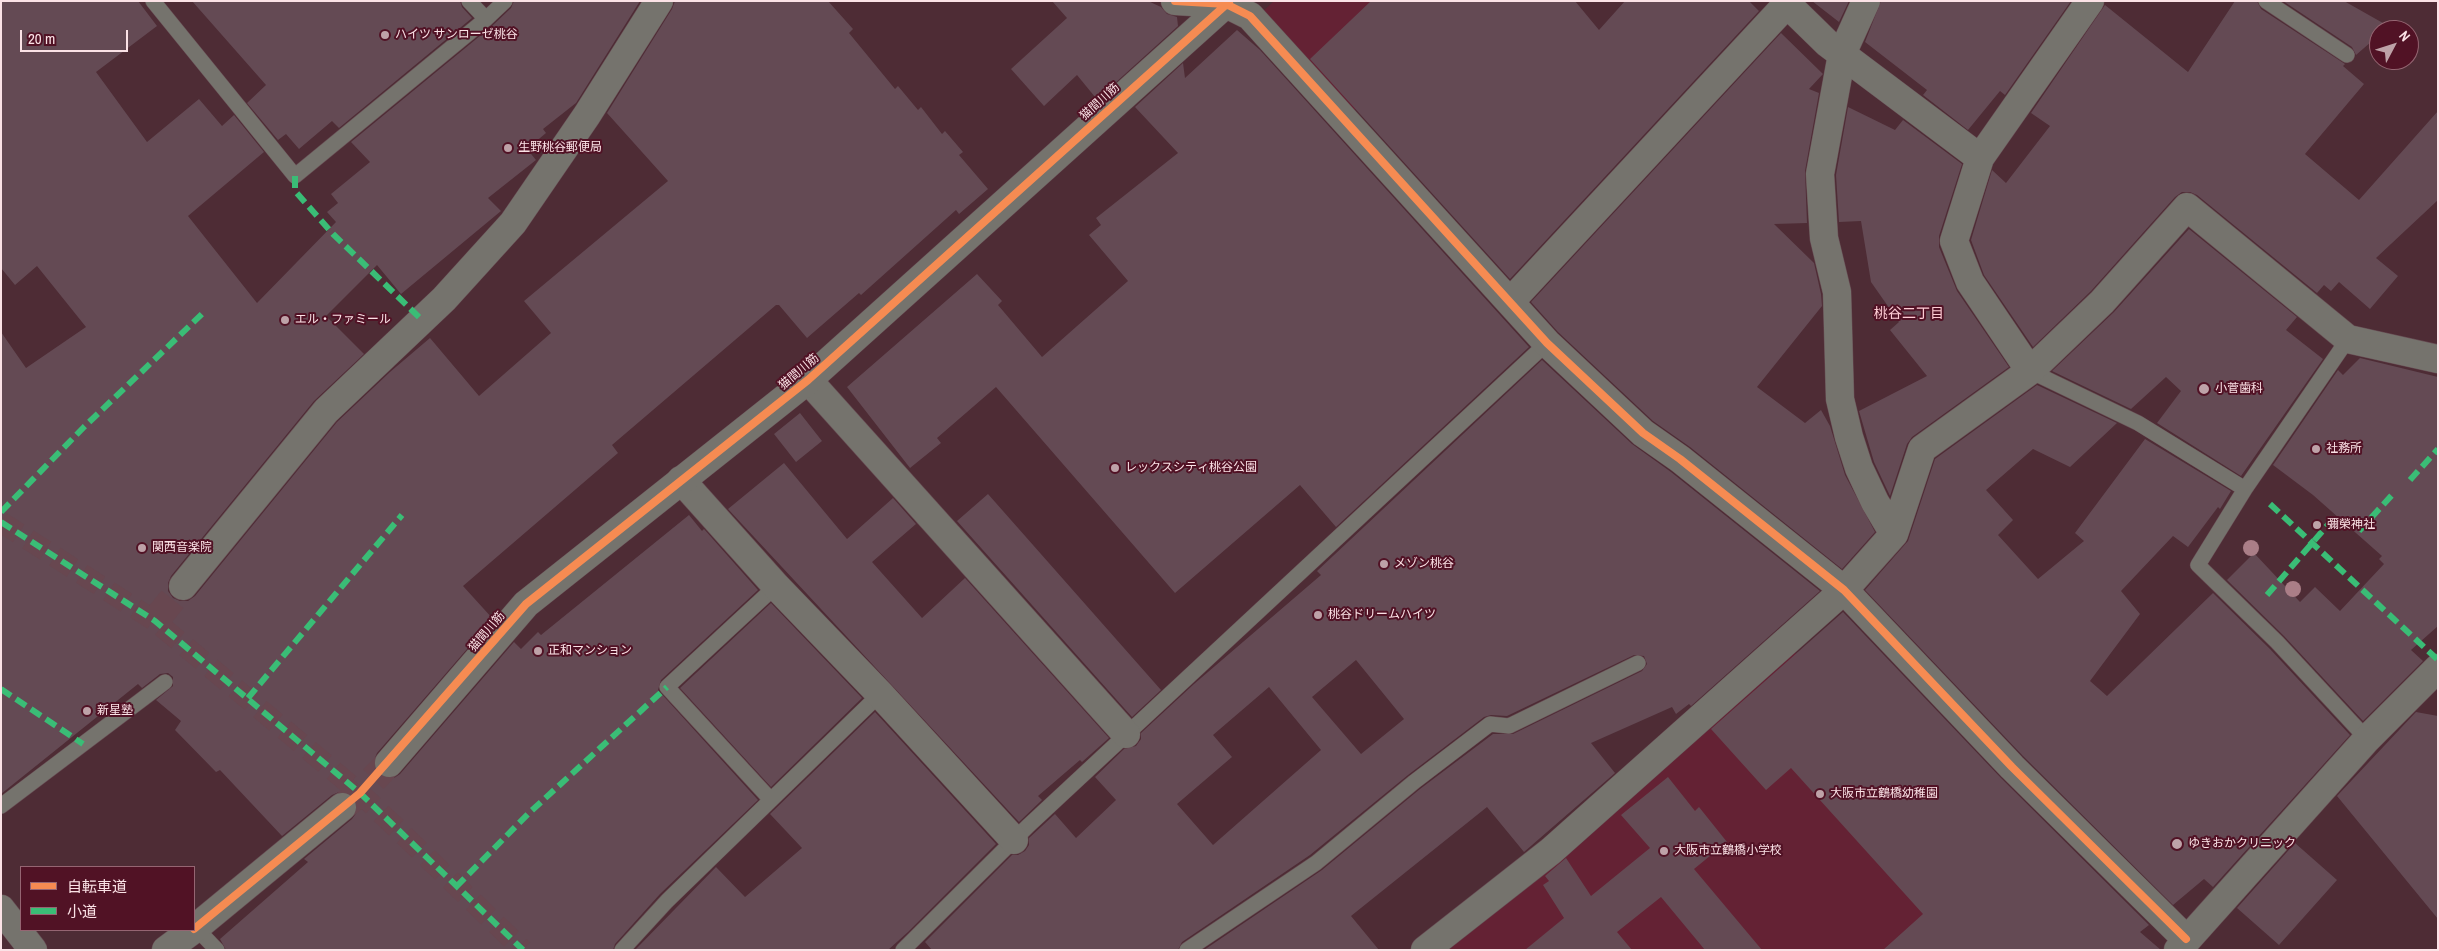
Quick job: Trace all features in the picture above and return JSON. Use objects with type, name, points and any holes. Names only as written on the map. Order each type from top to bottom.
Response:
[{"type":"street","points":[[183,586],[326,410],[444,299],[513,223],[587,115],[659,1]]},
{"type":"street","points":[[1175,1],[1228,3],[1250,16],[1546,343],[1643,433],[1680,459],[1844,590],[2182,944],[2367,740],[2433,683]]},
{"type":"street","points":[[1866,1],[1842,54],[1820,174],[1824,238],[1837,292],[1840,399],[1848,437],[1859,468],[1875,502],[1894,534]]},
{"type":"street","points":[[2030,371],[1970,282],[1954,241],[1980,158],[2090,1]]},
{"type":"street","name":"猫間川筋","points":[[389,763],[526,604],[808,380],[1228,3]]},
{"type":"street","points":[[1510,302],[1785,3],[1827,43],[1980,158]]},
{"type":"street","points":[[1424,950],[1551,851],[1844,590],[1894,534],[1922,449],[2030,371],[2102,302],[2187,207],[2348,339],[2438,359]]},
{"type":"street","points":[[808,380],[1126,734]]},
{"type":"street","points":[[681,480],[776,586],[880,694],[1014,840]]},
{"type":"street","points":[[195,928],[342,807]]},
{"type":"street","points":[[1,910],[33,950]]},
{"type":"street","points":[[166,950],[191,931]]},
{"type":"lane","points":[[470,1],[486,19]]},
{"type":"lane","points":[[159,3],[295,176],[486,19],[505,1]]},
{"type":"lane","points":[[2266,1],[2347,55]]},
{"type":"lane","points":[[2348,339],[2245,488],[2198,565],[2277,642],[2367,740]]},
{"type":"lane","points":[[903,950],[1014,840],[1126,734],[1546,343]]},
{"type":"lane","points":[[2030,371],[2138,423],[2245,488]]},
{"type":"lane","points":[[771,800],[667,687],[776,586]]},
{"type":"lane","points":[[1187,950],[1316,863],[1414,782],[1490,724],[1509,726],[1638,663]]},
{"type":"lane","points":[[1,806],[164,682]]},
{"type":"lane","points":[[622,950],[667,901],[880,694]]},
{"type":"lane","points":[[195,930],[217,950]]},
{"type":"shaded area","points":[[1274,1],[1407,1],[1436,31],[1350,114],[1257,17]]},
{"type":"shaded area","points":[[1792,649],[1984,878],[1988,950],[1448,950],[1557,860]]},
{"type":"building","points":[[1,1],[138,1],[157,26],[96,72],[147,142],[199,99],[222,126],[234,115],[264,152],[188,216],[257,303],[336,222],[327,212],[338,203],[331,194],[370,162],[351,142],[492,26],[511,8],[514,1],[640,1],[576,103],[543,129],[546,133],[527,149],[536,160],[488,198],[501,211],[401,294],[377,265],[326,316],[364,354],[314,401],[171,576],[168,583],[168,591],[173,598],[180,601],[188,601],[195,596],[337,422],[390,372],[430,338],[479,396],[551,333],[524,301],[668,181],[607,113],[672,9],[675,1],[828,1],[853,29],[849,33],[895,89],[898,86],[918,110],[921,107],[942,134],[945,131],[963,152],[959,155],[988,189],[959,214],[956,210],[861,295],[859,293],[807,338],[779,305],[776,305],[612,445],[618,453],[463,586],[493,619],[377,753],[374,760],[374,768],[378,774],[387,778],[394,778],[400,774],[514,642],[521,649],[538,632],[541,635],[689,515],[702,531],[704,529],[758,590],[661,680],[658,690],[758,800],[660,894],[615,944],[613,950],[226,950],[220,939],[308,862],[304,859],[352,819],[357,812],[357,804],[354,797],[348,793],[339,792],[332,795],[282,836],[220,770],[216,772],[175,730],[181,721],[156,700],[173,686],[173,677],[168,673],[160,674],[142,688],[138,684],[1,794],[1,332],[26,368],[86,327],[37,266],[15,285],[1,268]]},
{"type":"building","points":[[192,1],[460,1],[462,7],[472,18],[339,128],[332,121],[299,149],[286,134],[278,140],[247,103],[266,85]]},
{"type":"building","points":[[1052,1],[1148,1],[1161,7],[1167,14],[1177,17],[1178,26],[1114,84],[1095,97],[1077,75],[1044,106],[1011,69],[1067,18]]},
{"type":"building","points":[[1371,1],[1575,1],[1599,30],[1625,1],[1749,1],[1759,11],[1510,279],[1310,59]]},
{"type":"building","points":[[1812,1],[1849,1],[1839,22]]},
{"type":"building","points":[[1881,1],[2071,1],[2005,95],[2000,91],[1968,130],[1923,95],[1927,90],[1865,42]]},
{"type":"building","points":[[2235,1],[2257,1],[2261,9],[2345,64],[2343,66],[2364,84],[2305,154],[2359,200],[2438,111],[2438,200],[2376,258],[2398,276],[2370,309],[2339,282],[2331,291],[2324,285],[2317,293],[2197,195],[2190,192],[2182,192],[2175,197],[2091,291],[2033,347],[1984,275],[1971,240],[1992,170],[2006,183],[2050,126],[2031,113],[2105,5],[2188,72]]},
{"type":"building","points":[[2283,1],[2344,1],[2378,20],[2369,20],[2369,44],[2356,55],[2352,47]]},
{"type":"building","points":[[1237,30],[1260,50],[1529,347],[1336,527],[1300,485],[1175,593],[996,387],[937,438],[941,443],[910,468],[847,387],[977,274],[1002,301],[998,305],[1042,357],[1128,281],[1089,235],[1101,225],[1096,218],[1178,153],[1135,107],[1183,63],[1185,78]]},
{"type":"building","points":[[1781,33],[1823,74],[1809,89],[1819,93],[1805,171],[1807,223],[1774,224],[1814,263],[1822,306],[1757,387],[1805,423],[1821,410],[1830,426],[1845,475],[1875,532],[1842,569],[1690,447],[1653,421],[1558,332],[1531,302]]},
{"type":"building","points":[[1848,107],[1895,130],[1903,120],[1962,164],[1939,236],[1939,247],[1957,291],[2009,367],[1912,437],[1907,444],[1890,496],[1874,462],[1859,411],[1927,376],[1890,330],[1899,322],[1871,282],[1861,221],[1839,222],[1836,175]]},
{"type":"building","points":[[2189,229],[2297,317],[2286,330],[2323,359],[2241,476],[2157,423],[2181,391],[2166,377],[2131,409],[2052,371],[2114,312]]},
{"type":"building","name":"彌榮神社","points":[[2360,358],[2438,377],[2438,626],[2411,650],[2423,661],[2363,721],[2284,636],[2227,580],[2254,553],[2300,602],[2315,587],[2340,611],[2384,564],[2379,559],[2382,556],[2313,495],[2273,465],[2338,370],[2343,375]]},
{"type":"building","points":[[1542,360],[1632,444],[1671,472],[1820,591],[1691,706],[1689,704],[1676,714],[1672,707],[1591,743],[1615,773],[1524,852],[1487,807],[1351,916],[1379,950],[1204,950],[1322,870],[1420,789],[1493,734],[1513,734],[1642,671],[1647,664],[1644,656],[1634,655],[1507,716],[1491,715],[1484,717],[1408,775],[1310,855],[1182,942],[1178,950],[932,950],[925,942],[1012,855],[1018,855],[1025,851],[1029,845],[1029,838],[1055,814],[1076,838],[1116,800],[1095,777],[1124,749],[1136,746],[1141,739],[1141,733],[1194,684],[1321,575],[1317,571]],"holes":[[[1356,660],[1404,719],[1361,754],[1312,697]],[[1269,687],[1321,750],[1213,845],[1177,804],[1232,757],[1213,735]]]},
{"type":"building","points":[[2037,385],[2117,423],[2070,467],[2033,449],[1986,490],[2013,520],[1998,535],[2038,579],[2084,541],[2075,533],[2145,439],[2231,491],[2220,509],[2218,507],[2188,547],[2173,536],[2121,591],[2140,614],[2090,681],[2107,696],[2213,593],[2270,649],[2350,735],[2213,887],[2204,879],[2173,905],[2023,756],[1865,590],[1908,541],[1935,459]]},
{"type":"building","points":[[800,413],[822,441],[796,462],[774,434]]},
{"type":"building","points":[[784,463],[847,539],[893,498],[916,524],[872,562],[922,618],[965,578],[1109,738],[1082,762],[1080,760],[1038,796],[1042,800],[1019,822],[728,509]]},
{"type":"building","points":[[988,494],[1161,690],[1132,717],[957,521]]},
{"type":"building","points":[[771,603],[862,698],[771,787],[680,688]]},
{"type":"building","points":[[1843,612],[2001,778],[2149,925],[2140,932],[2161,950],[1883,950],[1923,914],[1791,768],[1766,790],[1711,729]]},
{"type":"building","points":[[875,712],[996,844],[908,932],[888,950],[635,950],[716,867],[745,897],[802,848],[770,814]]},
{"type":"building","points":[[2416,712],[2438,716],[2438,919],[2337,796]]},
{"type":"building","points":[[1668,777],[1695,811],[1699,807],[1727,842],[1694,869],[1762,950],[1705,950],[1661,897],[1617,932],[1632,950],[1525,950],[1564,918],[1543,885],[1549,881],[1545,876],[1566,858],[1591,896],[1650,848],[1621,815]]},
{"type":"building","points":[[2295,843],[2337,880],[2279,945],[2237,908]]},
{"type":"tunnel","points":[[1,522],[155,621],[360,793],[523,950]]},
{"type":"tunnel","points":[[155,621],[183,586]]},
{"type":"tunnel","points":[[342,807],[360,793],[389,763]]},
{"type":"marked path","points":[[295,176],[295,191],[333,234],[422,320]]},
{"type":"marked path","points":[[1,512],[84,427],[203,313]]},
{"type":"marked path","points":[[2410,480],[2438,449]]},
{"type":"marked path","points":[[2359,531],[2392,495]]},
{"type":"marked path","points":[[2270,504],[2438,660]]},
{"type":"marked path","points":[[248,698],[402,515]]},
{"type":"marked path","points":[[2267,595],[2333,519]]},
{"type":"marked path","points":[[1,522],[155,621],[360,793],[523,950]]},
{"type":"marked path","points":[[456,887],[529,813],[667,687]]},
{"type":"marked path","points":[[1,689],[83,744]]},
{"type":"cycle path","points":[[1175,1],[1226,4],[1250,16],[1547,343],[1643,433],[1680,459],[1844,590],[2012,767],[2186,939]]},
{"type":"cycle path","points":[[195,928],[360,793],[526,604],[808,380],[1229,2]]},
{"type":"place","name":"ハイツ サンローゼ桃谷","points":[[385,35]]},
{"type":"place","name":"生野桃谷郵便局","points":[[508,148]]},
{"type":"place","name":"エル・ファミール","points":[[285,320]]},
{"type":"place","name":"小菅歯科","points":[[2204,389]]},
{"type":"place","name":"社務所","points":[[2316,449]]},
{"type":"place","name":"レックスシティ桃谷公園","points":[[1115,468]]},
{"type":"place","name":"彌榮神社","points":[[2317,525]]},
{"type":"place","name":"関西音楽院","points":[[142,548]]},
{"type":"place","name":"メゾン桃谷","points":[[1384,564]]},
{"type":"place","name":"桃谷ドリームハイツ","points":[[1318,615]]},
{"type":"place","name":"正和マンション","points":[[538,651]]},
{"type":"place","name":"新星塾","points":[[87,711]]},
{"type":"place","name":"大阪市立鶴橋幼稚園","points":[[1820,794]]},
{"type":"place","name":"ゆきおかクリニック","points":[[2177,844]]},
{"type":"place","name":"大阪市立鶴橋小学校","points":[[1664,851]]},
{"type":"district","name":"桃谷二丁目","points":[[1909,314]]}]
